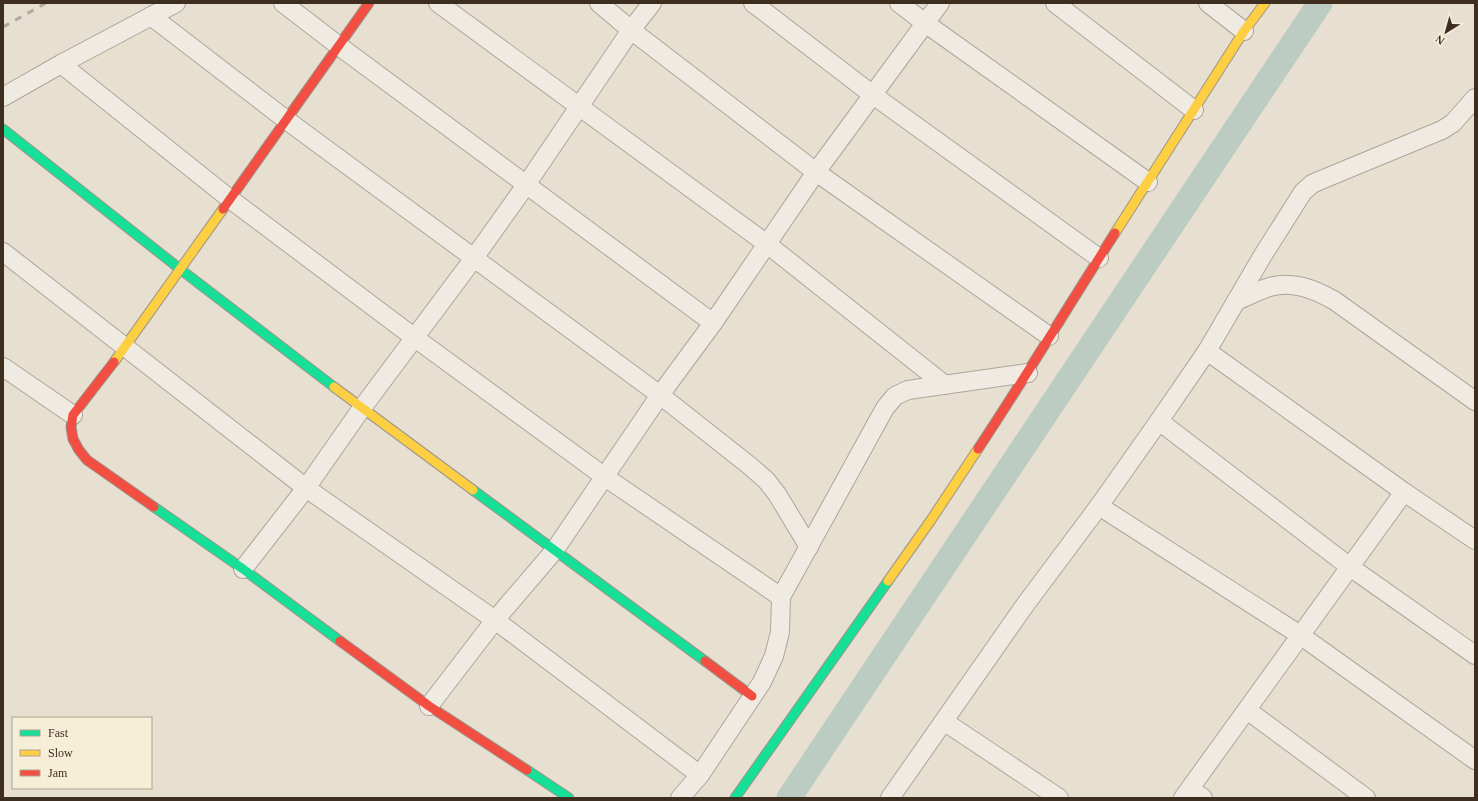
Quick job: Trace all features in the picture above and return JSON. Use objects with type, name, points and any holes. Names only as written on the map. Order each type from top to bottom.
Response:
[{"type":"street","points":[[3,97],[61,64],[176,3]]},
{"type":"street","points":[[283,3],[713,323]]},
{"type":"street","points":[[369,3],[125,347],[73,415],[70,424],[76,446],[87,460],[244,569],[429,706],[569,798]]},
{"type":"street","points":[[438,3],[767,244],[945,385]]},
{"type":"street","points":[[599,3],[631,30],[816,172],[1049,336]]},
{"type":"street","points":[[244,569],[306,488],[362,408],[474,258],[526,185],[631,30],[652,3]]},
{"type":"street","points":[[753,3],[873,95],[1099,258]]},
{"type":"street","points":[[899,3],[1148,182]]},
{"type":"street","points":[[429,706],[494,620],[554,551],[660,395],[713,323],[816,172],[940,3]]},
{"type":"street","points":[[1055,3],[1194,110]]},
{"type":"street","points":[[1208,3],[1244,31]]},
{"type":"street","points":[[735,798],[931,520],[1028,373],[1049,336],[1244,31],[1265,3]]},
{"type":"street","points":[[151,16],[286,119],[660,395],[766,480],[777,494],[809,547]]},
{"type":"street","points":[[61,64],[230,199],[415,338],[604,477],[781,597]]},
{"type":"street","points":[[890,798],[945,722],[1025,605],[1099,506],[1207,351],[1303,192],[1312,184],[1442,130],[1453,123],[1475,98]]},
{"type":"street","points":[[3,129],[180,269],[362,408],[752,696]]},
{"type":"street","points":[[3,252],[306,488],[494,620],[700,775]]},
{"type":"street","points":[[1236,301],[1271,286],[1294,285],[1316,290],[1335,301],[1475,401]]},
{"type":"street","points":[[1207,351],[1404,492],[1475,540]]},
{"type":"street","points":[[3,367],[73,415]]},
{"type":"street","points":[[680,798],[700,775],[762,682],[774,656],[780,632],[781,597],[885,408],[895,396],[908,390],[1028,373]]},
{"type":"street","points":[[1159,421],[1350,567],[1475,655]]},
{"type":"street","points":[[1192,795],[1247,710],[1404,492]]},
{"type":"street","points":[[1099,506],[1300,636],[1475,760]]},
{"type":"street","points":[[1247,710],[1366,798]]},
{"type":"street","points":[[945,722],[1059,798]]},
{"type":"waterway","points":[[789,798],[1320,3]]},
{"type":"railway","points":[[3,27],[46,3]]},
{"type":"traffic: fast","points":[[3,129],[180,269],[334,387]]},
{"type":"traffic: fast","points":[[473,490],[705,661]]},
{"type":"traffic: fast","points":[[154,507],[243,569],[340,641]]},
{"type":"traffic: fast","points":[[735,798],[888,581]]},
{"type":"traffic: fast","points":[[527,770],[569,798]]},
{"type":"traffic: slow","points":[[1115,233],[1244,31],[1265,3]]},
{"type":"traffic: slow","points":[[114,362],[223,209]]},
{"type":"traffic: slow","points":[[334,387],[473,490]]},
{"type":"traffic: slow","points":[[888,581],[978,449]]},
{"type":"traffic: jam","points":[[223,209],[369,3]]},
{"type":"traffic: jam","points":[[978,449],[1115,233]]},
{"type":"traffic: jam","points":[[114,362],[73,415],[71,427],[73,439],[87,460],[154,507]]},
{"type":"traffic: jam","points":[[340,641],[429,706],[527,770]]},
{"type":"traffic: jam","points":[[705,661],[752,696]]}]
